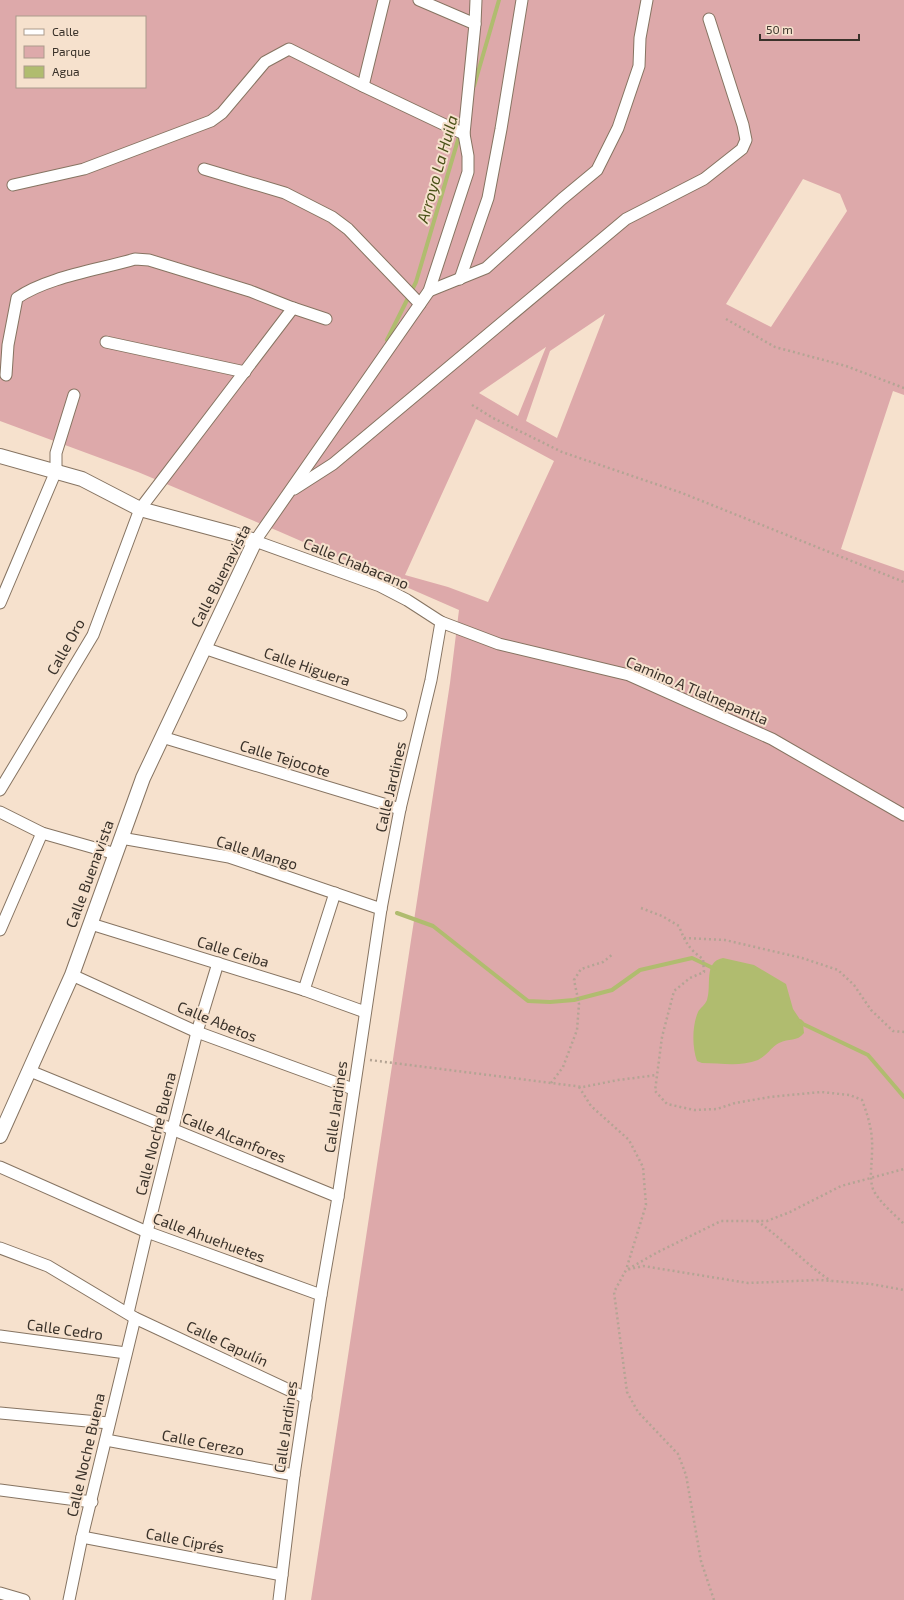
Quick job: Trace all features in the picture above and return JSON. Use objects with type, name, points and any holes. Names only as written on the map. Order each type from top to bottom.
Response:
[{"type":"street","points":[[362,86],[384,0]]},
{"type":"street","points":[[419,0],[475,24]]},
{"type":"street","name":"Calle Buenavista","points":[[0,1136],[72,975],[143,778],[255,541],[429,292],[468,172],[468,156],[464,134],[476,0]]},
{"type":"street","points":[[460,279],[488,198],[522,0]]},
{"type":"street","points":[[429,292],[486,268],[562,199],[597,170],[618,128],[639,66],[640,38],[647,0]]},
{"type":"street","points":[[290,491],[333,464],[626,219],[704,179],[742,149],[746,140],[743,125],[709,19]]},
{"type":"street","points":[[13,185],[84,169],[211,121],[222,113],[265,62],[289,49],[362,86],[464,134]]},
{"type":"street","points":[[204,169],[285,194],[332,217],[348,229],[420,304]]},
{"type":"street","points":[[6,374],[8,344],[17,298],[27,291],[45,284],[134,259],[149,260],[250,291],[326,319]]},
{"type":"street","name":"Calle Oro","points":[[0,790],[93,635],[140,509],[293,308]]},
{"type":"street","points":[[106,342],[244,372]]},
{"type":"street","points":[[0,603],[56,471],[56,453],[74,395]]},
{"type":"street","points":[[0,456],[82,479],[140,509],[255,541]]},
{"type":"street","name":"Calle Chabacano","points":[[255,541],[380,586],[407,600],[442,622]]},
{"type":"street","name":"Calle Jardines","points":[[279,1600],[294,1475],[382,909],[400,809],[431,680],[442,622]]},
{"type":"street","name":"Camino A Tlalnepantla","points":[[442,622],[499,644],[629,675],[772,739],[904,815]]},
{"type":"street","name":"Calle Higuera","points":[[204,648],[401,714]]},
{"type":"street","name":"Calle Tejocote","points":[[162,737],[400,809]]},
{"type":"street","points":[[0,812],[42,833],[116,854]]},
{"type":"street","points":[[0,930],[42,833]]},
{"type":"street","name":"Calle Mango","points":[[122,838],[229,857],[382,909]]},
{"type":"street","points":[[304,990],[335,893]]},
{"type":"street","name":"Calle Ceiba","points":[[91,924],[304,990],[365,1012]]},
{"type":"street","name":"Calle Noche Buena","points":[[69,1600],[82,1536],[92,1502],[126,1353],[131,1316],[147,1232],[197,1032],[218,963]]},
{"type":"street","name":"Calle Abetos","points":[[72,975],[197,1032],[353,1089]]},
{"type":"street","name":"Calle Alcanfores","points":[[30,1071],[338,1197]]},
{"type":"street","name":"Calle Ahuehuetes","points":[[0,1167],[147,1232],[321,1295]]},
{"type":"street","name":"Calle Capulín","points":[[0,1248],[48,1266],[131,1316],[306,1398]]},
{"type":"street","name":"Calle Cedro","points":[[0,1336],[126,1353]]},
{"type":"street","points":[[0,1413],[109,1423]]},
{"type":"street","name":"Calle Cerezo","points":[[106,1440],[294,1475]]},
{"type":"street","points":[[0,1490],[92,1502]]},
{"type":"street","name":"Calle Ciprés","points":[[82,1536],[282,1575]]},
{"type":"street","points":[[0,1593],[24,1600]]},
{"type":"path","points":[[726,319],[775,347],[846,366],[904,388]]},
{"type":"path","points":[[472,405],[493,418],[562,452],[682,493],[904,582]]},
{"type":"path","points":[[641,908],[662,916],[679,926],[691,951],[703,959],[704,972],[690,978],[674,991],[662,1037],[655,1091],[667,1104],[694,1110],[716,1109],[735,1103],[770,1097],[821,1092],[850,1095],[862,1100],[871,1122],[872,1151],[870,1178],[874,1191],[888,1209],[904,1224]]},
{"type":"path","points":[[684,938],[725,940],[802,958],[838,970],[854,985],[872,1010],[893,1031],[904,1032]]},
{"type":"path","points":[[550,1083],[563,1067],[577,1030],[579,1004],[574,980],[581,969],[603,962],[613,954]]},
{"type":"path","points":[[358,1058],[579,1086],[657,1075]]},
{"type":"path","points":[[579,1086],[591,1106],[629,1140],[643,1167],[646,1205],[626,1270],[614,1292],[627,1392],[638,1412],[678,1454],[686,1475],[701,1561],[714,1600]]},
{"type":"path","points":[[626,1270],[658,1252],[721,1221],[767,1221],[790,1212],[841,1186],[904,1169]]},
{"type":"path","points":[[756,1221],[784,1242],[812,1268],[831,1281]]},
{"type":"path","points":[[626,1270],[642,1266],[748,1283],[819,1280],[871,1284],[904,1290]]},
{"type":"green space","points":[[0,0],[904,0],[904,395],[893,391],[841,549],[904,571],[904,1600],[311,1600],[450,683],[459,610],[138,472],[0,421]],"holes":[[[803,179],[840,194],[847,211],[771,327],[726,304]],[[605,314],[557,438],[526,421],[550,351]],[[546,347],[518,416],[479,393]],[[476,419],[554,461],[488,602],[448,587],[405,575]]]},
{"type":"water","points":[[723,958],[754,965],[786,984],[793,1009],[803,1024],[804,1033],[799,1038],[779,1043],[761,1058],[751,1062],[730,1064],[702,1063],[697,1061],[693,1036],[696,1018],[707,1000],[710,969],[717,960]]},
{"type":"waterway","name":"Arroyo La Huila","points":[[474,86],[499,0]]},
{"type":"waterway","name":"Arroyo La Huila","points":[[387,340],[416,282],[460,133]]},
{"type":"waterway","points":[[397,913],[433,926],[528,1001],[550,1002],[574,1000],[612,990],[640,970],[692,958],[715,969]]},
{"type":"waterway","points":[[800,1021],[803,1024],[868,1055],[904,1097]]}]
